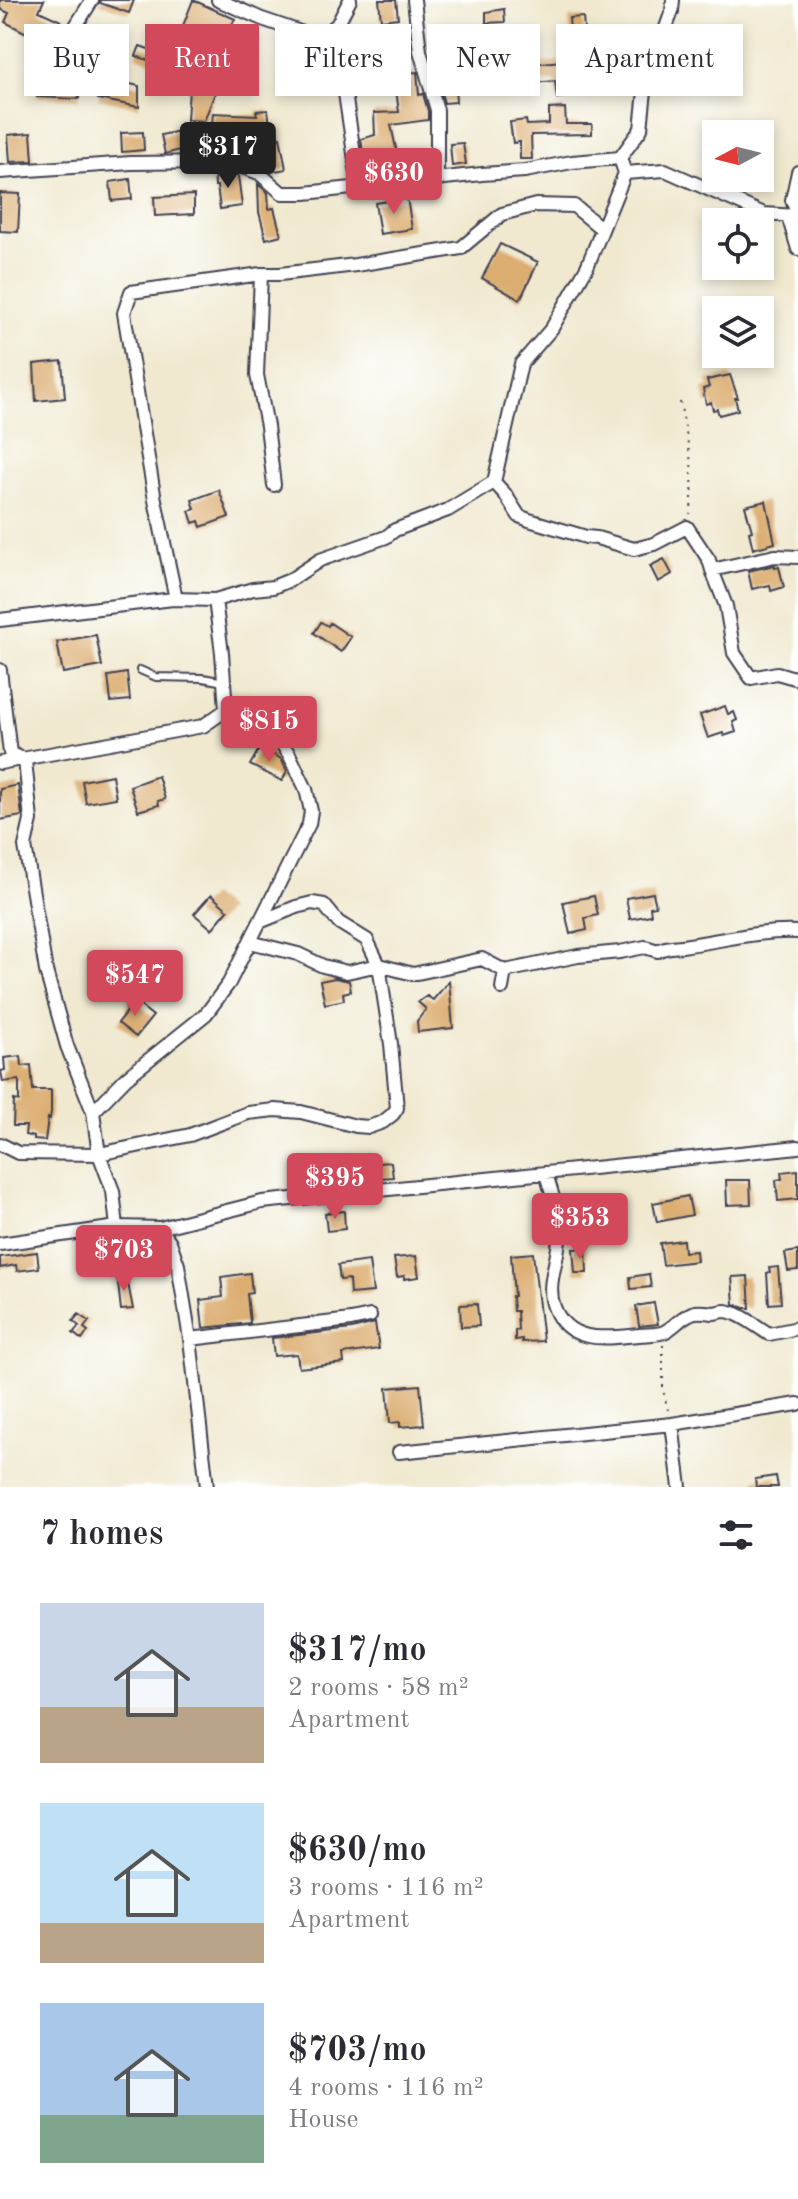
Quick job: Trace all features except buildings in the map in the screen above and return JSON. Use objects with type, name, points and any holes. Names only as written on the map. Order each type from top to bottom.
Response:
[{"type":"street","points":[[77,24],[92,0]]},
{"type":"street","points":[[218,0],[277,24]]},
{"type":"street","points":[[338,24],[350,0]]},
{"type":"street","points":[[414,0],[420,51],[437,110],[437,179]]},
{"type":"street","points":[[0,172],[131,163],[216,162],[234,164],[259,173],[282,193],[305,193],[525,171],[572,162],[620,158],[641,129],[648,62],[664,33],[673,0]]},
{"type":"street","points":[[345,96],[359,187]]},
{"type":"street","points":[[0,620],[176,599],[215,600],[253,589],[273,587],[320,560],[437,515],[494,482],[521,364],[552,328],[587,267],[625,173],[620,158]]},
{"type":"street","points":[[625,173],[665,170],[764,214],[798,216],[792,200],[798,172]]},
{"type":"street","points":[[176,599],[155,500],[124,313],[131,292],[356,265],[461,248],[502,214],[536,205],[574,206],[602,229]]},
{"type":"street","points":[[788,216],[798,249]]},
{"type":"street","points":[[261,274],[257,375],[274,485]]},
{"type":"street","points":[[494,482],[519,516],[634,549],[654,544],[687,527],[709,560],[726,606],[734,653],[751,678],[777,673],[798,679]]},
{"type":"street","points":[[712,570],[775,556],[798,557]]},
{"type":"street","points":[[215,600],[226,710]]},
{"type":"street","points":[[0,670],[10,753],[25,760]]},
{"type":"street","points":[[0,763],[203,726],[226,710]]},
{"type":"street","points":[[93,1112],[126,1078],[206,1014],[229,983],[309,824],[310,803],[306,789],[289,754],[268,724],[226,710]]},
{"type":"street","points":[[25,760],[31,820],[25,846],[46,971],[67,1046],[93,1112],[99,1154],[113,1191],[117,1227]]},
{"type":"street","points":[[0,1144],[18,1153],[99,1154],[190,1135],[248,1113],[275,1110],[301,1112],[369,1127],[393,1114],[397,1108],[391,1044],[379,965],[367,940],[338,922],[324,905],[304,905],[262,921]]},
{"type":"street","points":[[250,942],[298,954],[323,966],[347,972],[379,965],[413,974],[482,959],[505,971],[578,956],[645,947],[658,951],[663,947],[687,946],[774,931],[798,932]]},
{"type":"street","points":[[502,988],[505,971]]},
{"type":"street","points":[[1,1244],[117,1227],[160,1228],[262,1202],[798,1147]]},
{"type":"street","points":[[546,1174],[558,1214],[560,1237],[551,1282],[555,1310],[565,1324],[584,1337],[606,1339],[663,1332],[684,1317],[700,1312],[725,1311],[740,1316],[769,1334],[798,1328]]},
{"type":"street","points":[[160,1228],[170,1242],[178,1265],[207,1487]]},
{"type":"street","points":[[190,1339],[370,1316]]},
{"type":"street","points":[[399,1452],[672,1424],[798,1404]]},
{"type":"street","points":[[672,1424],[680,1487]]},
{"type":"lane","points":[[140,670],[156,677],[203,678],[224,682]]},
{"type":"path","points":[[680,402],[694,493],[687,527]]},
{"type":"path","points":[[663,1332],[663,1390],[672,1424]]}]
